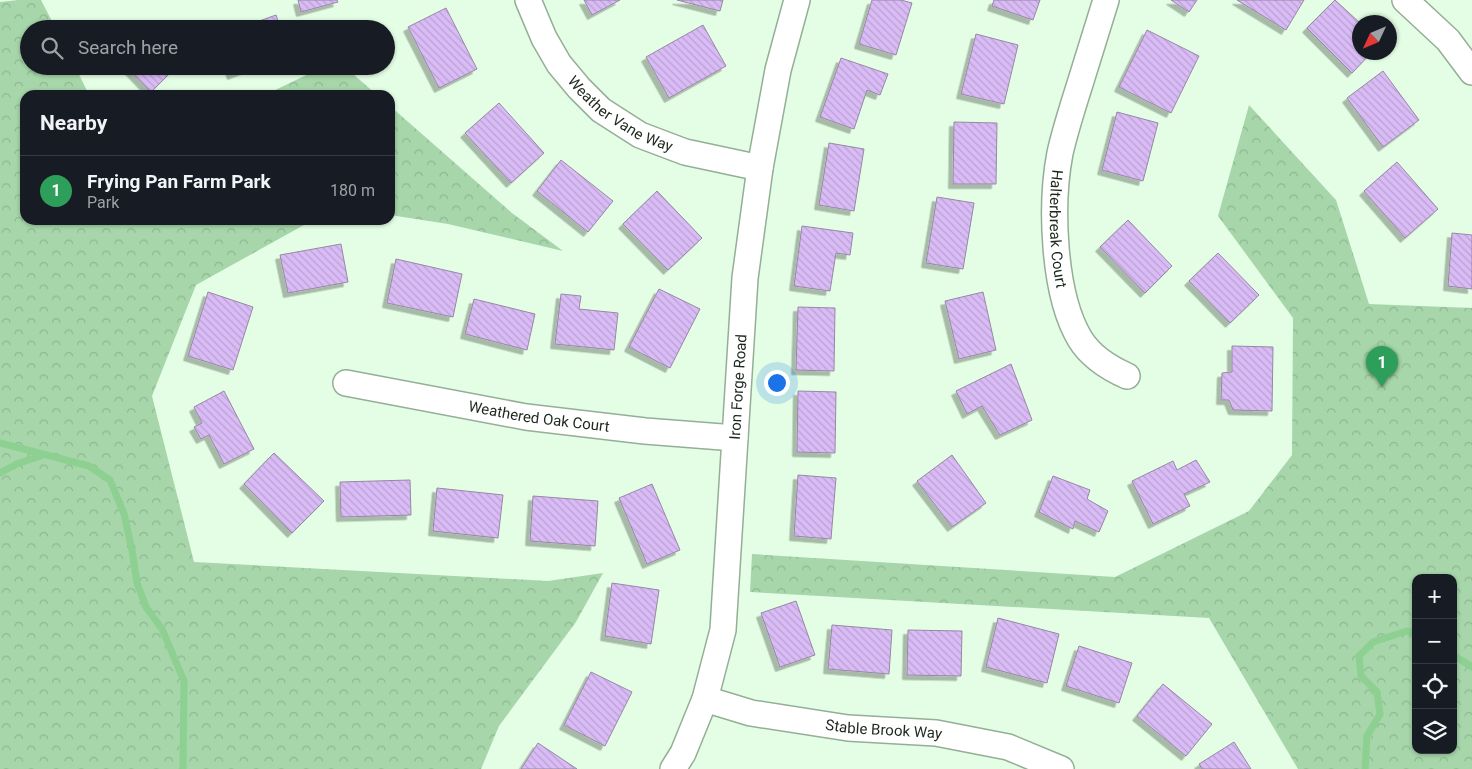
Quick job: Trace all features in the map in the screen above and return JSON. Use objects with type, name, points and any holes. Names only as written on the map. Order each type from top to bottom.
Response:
[{"type":"street","name":"Weather Vane Way","points":[[528,0],[544,38],[559,64],[601,110],[640,135],[685,152],[760,168]]},
{"type":"street","name":"Iron Forge Road","points":[[673,769],[683,753],[706,699],[723,630],[745,278],[760,168],[778,70],[797,0]]},
{"type":"street","name":"Halterbreak Court","points":[[1106,0],[1067,125],[1060,155],[1054,199],[1057,260],[1065,302],[1072,323],[1081,340],[1094,356],[1110,368],[1127,376]]},
{"type":"street","points":[[1405,0],[1448,40],[1472,72]]},
{"type":"street","name":"Weathered Oak Court","points":[[346,383],[526,417],[645,431],[735,438]]},
{"type":"street","name":"Stable Brook Way","points":[[706,699],[751,713],[848,728],[945,734],[1008,747],[1061,769]]},
{"type":"green space","points":[[41,0],[51,20],[20,20],[20,75],[79,75],[87,90],[20,90],[20,225],[304,225],[196,285],[152,396],[194,562],[548,581],[603,573],[576,622],[499,726],[481,769],[0,769],[0,2]]},
{"type":"green space","points":[[306,75],[354,75],[371,90],[275,90]]},
{"type":"green space","points":[[1249,105],[1336,200],[1369,304],[1472,308],[1472,769],[1298,769],[1209,618],[750,592],[752,554],[1115,577],[1249,511],[1292,455],[1293,318],[1218,216]]},
{"type":"green space","points":[[395,110],[512,213],[563,251],[448,224],[395,216]]},
{"type":"building","points":[[298,0],[337,0],[338,2],[301,12]]},
{"type":"building","points":[[584,0],[620,0],[592,15]]},
{"type":"building","points":[[677,0],[723,0],[720,11]]},
{"type":"building","points":[[872,0],[901,0],[912,3],[896,55],[859,44]]},
{"type":"building","points":[[994,0],[1040,0],[1033,20],[992,6]]},
{"type":"building","points":[[1171,0],[1197,0],[1189,12]]},
{"type":"building","points":[[1237,0],[1304,0],[1286,30]]},
{"type":"building","points":[[1335,0],[1352,16],[1352,60],[1364,60],[1352,73],[1307,28]]},
{"type":"building","points":[[446,8],[477,69],[439,88],[408,27]]},
{"type":"building","points":[[276,15],[278,20],[262,20]]},
{"type":"building","points":[[703,25],[726,66],[669,98],[646,57]]},
{"type":"building","points":[[1147,30],[1199,56],[1171,113],[1119,87]]},
{"type":"building","points":[[976,34],[1018,45],[1004,104],[961,94]]},
{"type":"building","points":[[841,58],[888,74],[880,95],[867,90],[854,129],[820,117]]},
{"type":"building","points":[[1383,71],[1419,120],[1383,147],[1347,98]]},
{"type":"building","points":[[135,75],[168,75],[153,90],[149,90]]},
{"type":"building","points":[[499,103],[544,153],[511,183],[465,133]]},
{"type":"building","points":[[1117,112],[1158,123],[1143,181],[1102,170]]},
{"type":"building","points":[[954,122],[997,123],[996,184],[953,184]]},
{"type":"building","points":[[829,143],[864,149],[854,211],[819,205]]},
{"type":"building","points":[[561,160],[613,201],[588,232],[537,191]]},
{"type":"building","points":[[1397,162],[1438,209],[1405,238],[1364,191]]},
{"type":"building","points":[[657,191],[702,238],[668,270],[623,224]]},
{"type":"building","points":[[937,197],[974,203],[963,269],[926,263]]},
{"type":"building","points":[[1128,220],[1172,266],[1145,293],[1100,247]]},
{"type":"building","points":[[802,226],[853,233],[850,255],[836,253],[830,291],[794,286]]},
{"type":"building","points":[[1452,233],[1472,235],[1472,289],[1448,286]]},
{"type":"building","points":[[341,244],[348,282],[288,293],[280,255]]},
{"type":"building","points":[[1218,253],[1259,295],[1230,323],[1189,281]]},
{"type":"building","points":[[396,259],[462,274],[453,317],[387,303]]},
{"type":"building","points":[[659,289],[700,309],[670,368],[629,347]]},
{"type":"building","points":[[208,292],[253,307],[233,370],[188,356]]},
{"type":"building","points":[[983,292],[996,350],[959,359],[945,301]]},
{"type":"building","points":[[561,294],[581,296],[579,309],[618,313],[614,350],[555,344]]},
{"type":"building","points":[[474,299],[535,314],[527,350],[465,334]]},
{"type":"building","points":[[798,307],[835,308],[834,371],[796,370]]},
{"type":"building","points":[[1232,346],[1273,347],[1272,411],[1233,410],[1229,400],[1221,400],[1222,373],[1232,372]]},
{"type":"building","points":[[1011,364],[1032,420],[1000,435],[982,406],[967,414],[956,391]]},
{"type":"building","points":[[224,391],[254,449],[224,464],[209,435],[201,439],[194,427],[202,423],[194,407]]},
{"type":"building","points":[[798,391],[836,392],[835,453],[797,452]]},
{"type":"building","points":[[274,453],[324,501],[292,533],[244,484]]},
{"type":"building","points":[[952,455],[986,503],[952,527],[917,481]]},
{"type":"building","points":[[1196,460],[1210,482],[1184,494],[1190,506],[1153,524],[1132,481],[1173,461],[1177,470]]},
{"type":"building","points":[[798,475],[836,478],[831,539],[794,536]]},
{"type":"building","points":[[1053,476],[1090,490],[1087,499],[1108,511],[1099,532],[1075,521],[1073,529],[1039,512]]},
{"type":"building","points":[[410,480],[411,515],[341,517],[340,482]]},
{"type":"building","points":[[652,484],[680,550],[647,564],[619,498]]},
{"type":"building","points":[[437,488],[503,495],[498,538],[433,531]]},
{"type":"building","points":[[533,496],[598,501],[595,546],[530,541]]},
{"type":"building","points":[[612,583],[659,590],[651,644],[605,636]]},
{"type":"building","points":[[796,601],[815,655],[780,667],[761,613]]},
{"type":"building","points":[[998,618],[1059,634],[1047,683],[986,667]]},
{"type":"building","points":[[832,625],[892,630],[889,674],[828,669]]},
{"type":"building","points":[[908,630],[962,631],[961,676],[907,675]]},
{"type":"building","points":[[1079,646],[1132,663],[1119,703],[1066,686]]},
{"type":"building","points":[[591,672],[632,692],[605,746],[564,725]]},
{"type":"building","points":[[1163,684],[1212,724],[1186,756],[1137,716]]},
{"type":"building","points":[[1234,742],[1251,769],[1202,769],[1199,764]]},
{"type":"building","points":[[538,743],[577,769],[521,769]]},
{"type":"waterway","points":[[0,443],[89,466],[110,480],[124,514],[137,583],[146,607],[162,629],[184,681],[183,769]]},
{"type":"waterway","points":[[0,473],[17,464],[43,455]]},
{"type":"waterway","points":[[1365,769],[1367,736],[1380,714],[1377,692],[1361,676],[1359,656],[1373,642],[1407,631],[1412,633]]},
{"type":"waterway","points":[[1457,658],[1472,667]]},
{"type":"place","name":"Frying Pan Farm Park","points":[[1382,387]]}]
